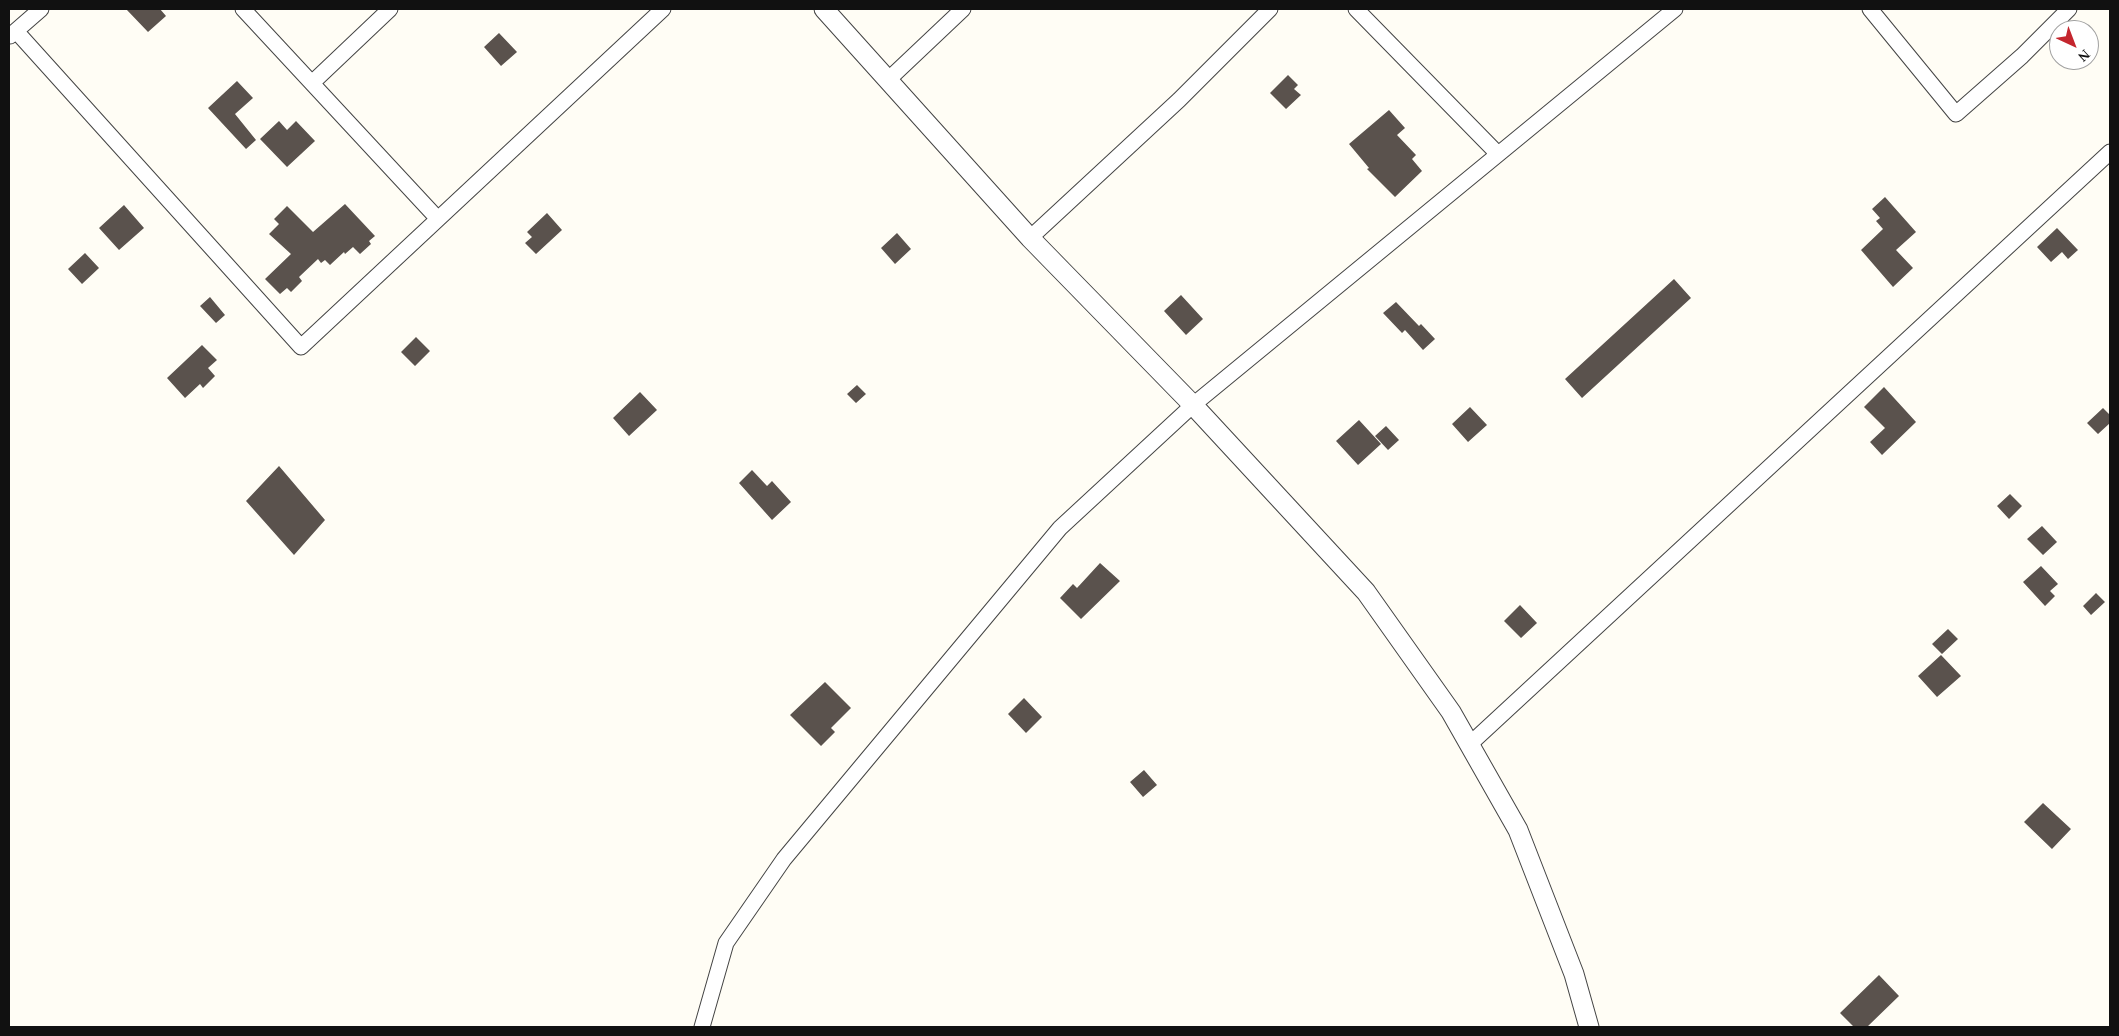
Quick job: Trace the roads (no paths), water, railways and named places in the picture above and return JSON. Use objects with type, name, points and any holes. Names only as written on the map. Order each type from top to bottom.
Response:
[{"type":"street","points":[[41,9],[13,34],[301,347],[664,9]]},
{"type":"street","points":[[243,9],[438,219]]},
{"type":"street","points":[[312,84],[390,9]]},
{"type":"street","points":[[824,9],[889,79],[1030,238],[1193,405],[1366,592],[1452,712],[1518,830],[1574,974],[1589,1027]]},
{"type":"street","points":[[889,79],[963,9]]},
{"type":"street","points":[[1030,238],[1179,100],[1270,9]]},
{"type":"street","points":[[1356,9],[1497,154]]},
{"type":"street","points":[[1870,9],[1956,114],[2022,56],[2069,9]]},
{"type":"street","points":[[702,1027],[726,943],[784,859],[1060,528],[1193,405],[1497,154],[1664,12]]},
{"type":"street","points":[[1470,744],[2110,152]]}]
